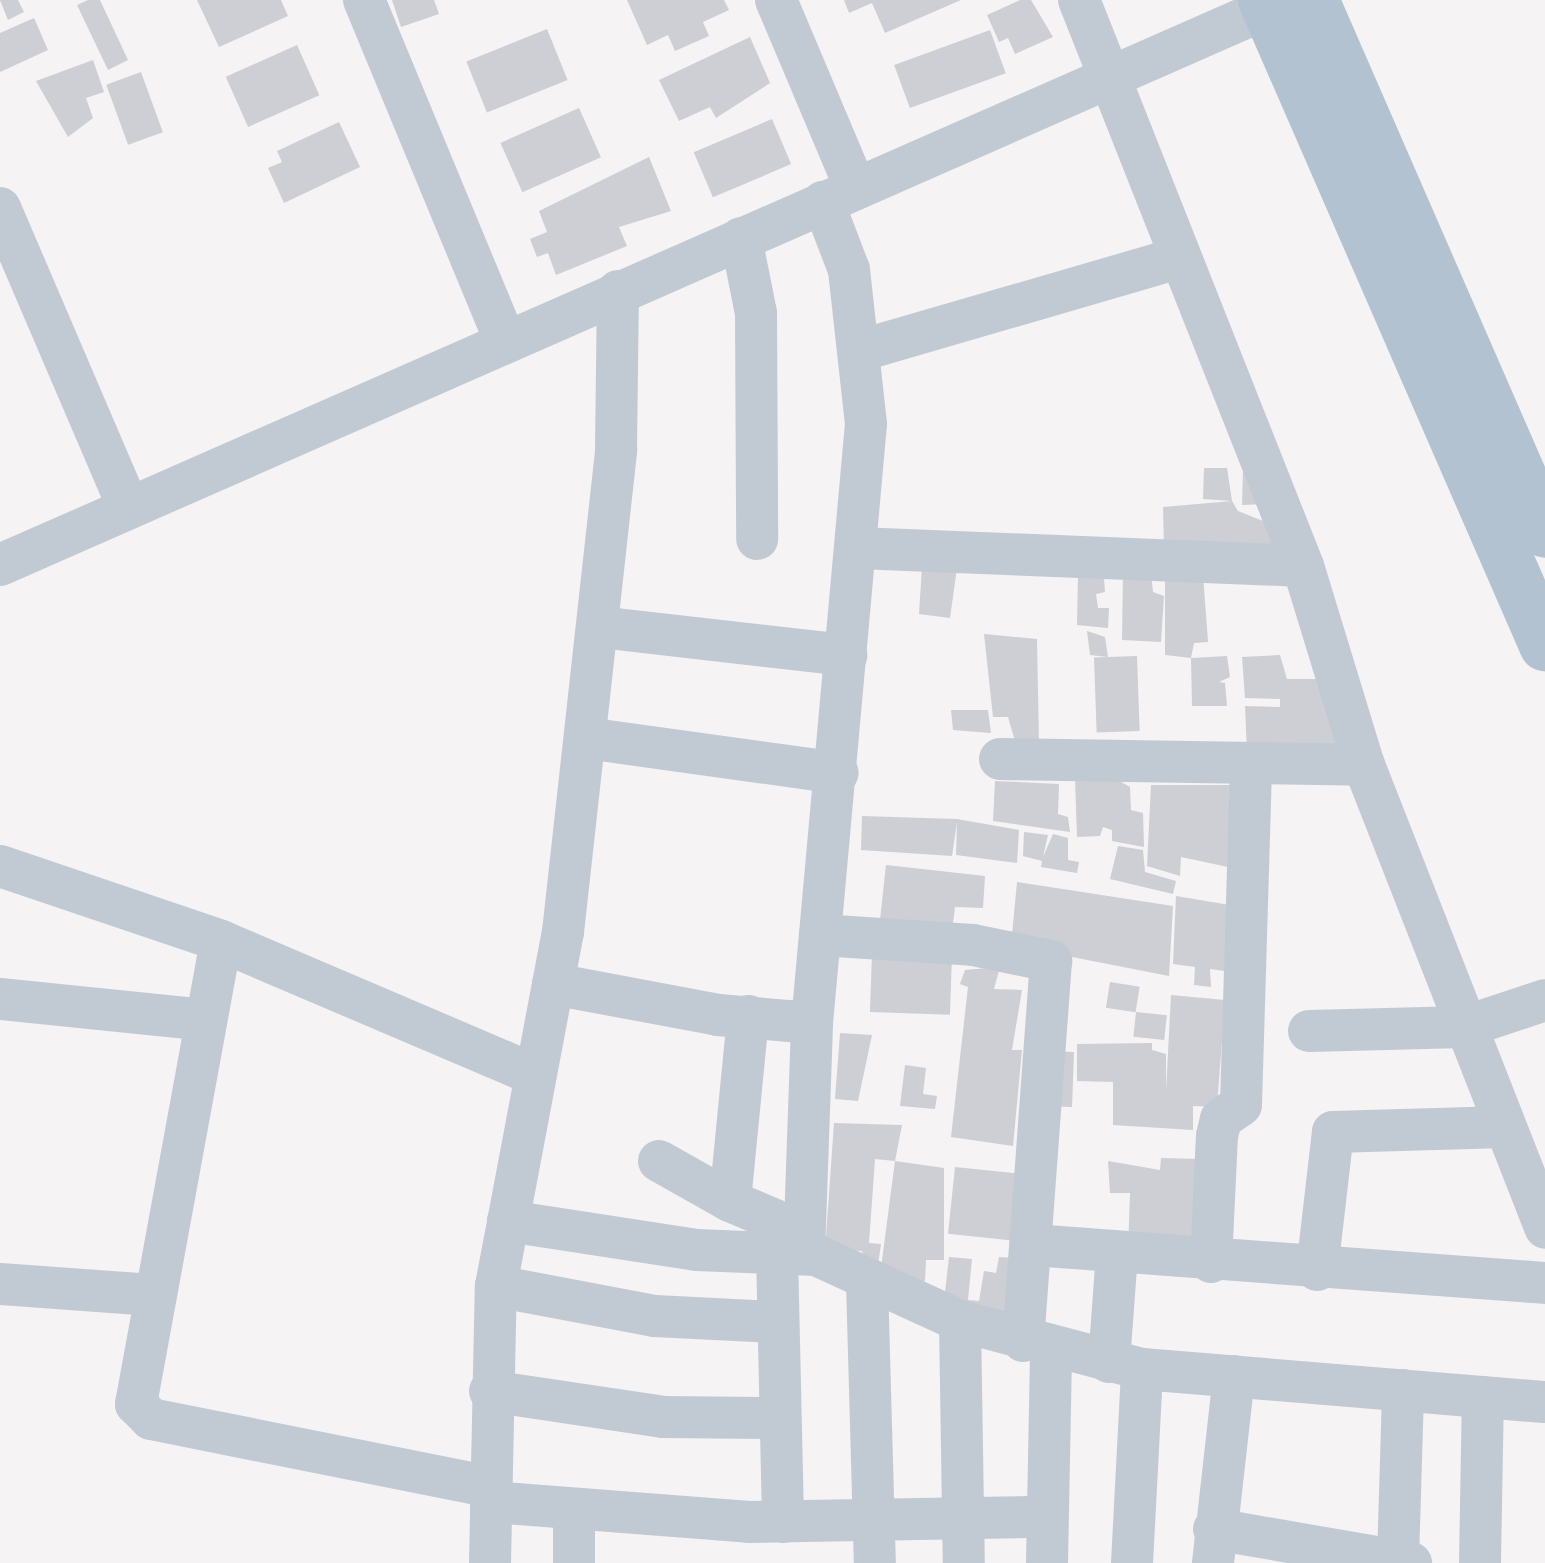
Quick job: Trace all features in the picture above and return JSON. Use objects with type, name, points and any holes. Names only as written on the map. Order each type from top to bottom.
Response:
[{"type":"main road","points":[[1282,2],[1545,532]]},
{"type":"main road","points":[[1282,2],[1545,645]]},
{"type":"street","points":[[364,0],[504,340]]},
{"type":"street","points":[[776,0],[840,195],[862,350],[866,424],[795,1246],[774,1322],[783,1522]]},
{"type":"street","points":[[1079,0],[1178,258],[1304,566],[1364,765],[1545,1228]]},
{"type":"street","points":[[0,565],[504,340],[1282,2]]},
{"type":"street","points":[[0,208],[128,506]]},
{"type":"street","points":[[741,238],[756,313],[757,539]]},
{"type":"street","points":[[862,350],[1178,258]]},
{"type":"street","points":[[490,1563],[490,1392],[496,1286],[554,984],[586,738],[616,450],[618,291]]},
{"type":"street","points":[[858,548],[1304,566]]},
{"type":"street","points":[[598,627],[846,655]]},
{"type":"street","points":[[586,738],[838,772]]},
{"type":"street","points":[[1000,759],[1364,765]]},
{"type":"street","points":[[1211,1262],[1216,1136],[1221,1119],[1241,1104],[1251,765]]},
{"type":"street","points":[[0,866],[220,941],[535,1075]]},
{"type":"street","points":[[820,935],[973,945],[1051,961],[1033,1245],[1047,1563]]},
{"type":"street","points":[[220,941],[136,1404],[151,1419],[491,1495],[574,1509],[783,1522],[875,1542],[962,1519],[1045,1516]]},
{"type":"street","points":[[554,984],[812,1023]]},
{"type":"street","points":[[0,1000],[206,1020]]},
{"type":"street","points":[[1309,1031],[1464,1027],[1545,1000]]},
{"type":"street","points":[[730,1201],[748,1016]]},
{"type":"street","points":[[1317,1270],[1333,1132],[1504,1127]]},
{"type":"street","points":[[659,1161],[730,1201],[795,1246],[832,1260],[867,1282],[960,1321],[1037,1346],[1126,1366],[1545,1402]]},
{"type":"street","points":[[508,1221],[696,1250],[795,1246]]},
{"type":"street","points":[[1033,1245],[1317,1270],[1545,1282]]},
{"type":"street","points":[[1116,1254],[1126,1366],[1132,1563]]},
{"type":"street","points":[[867,1282],[875,1542]]},
{"type":"street","points":[[0,1284],[153,1296]]},
{"type":"street","points":[[496,1286],[694,1321],[774,1322]]},
{"type":"street","points":[[960,1321],[964,1563]]},
{"type":"street","points":[[1234,1376],[1214,1546],[1404,1562],[1402,1390]]},
{"type":"street","points":[[490,1392],[663,1417],[778,1418]]},
{"type":"street","points":[[1480,1563],[1484,1397]]},
{"type":"street","points":[[574,1509],[574,1563]]},
{"type":"building","points":[[0,0],[18,0],[24,12],[8,20]]},
{"type":"building","points":[[100,0],[128,60],[108,70],[77,5]]},
{"type":"building","points":[[197,0],[281,0],[288,16],[219,47]]},
{"type":"building","points":[[392,0],[434,0],[439,14],[401,27]]},
{"type":"building","points":[[627,0],[724,0],[729,10],[703,22],[709,36],[675,51],[668,35],[647,45]]},
{"type":"building","points":[[844,0],[961,0],[885,33],[872,3],[849,13]]},
{"type":"building","points":[[1020,0],[1031,0],[1053,37],[1015,54],[1008,38],[999,42],[987,15]]},
{"type":"building","points":[[34,18],[48,50],[0,72],[0,33]]},
{"type":"building","points":[[547,29],[568,80],[487,113],[466,62]]},
{"type":"building","points":[[990,30],[1006,73],[910,108],[894,65]]},
{"type":"building","points":[[750,37],[770,83],[716,118],[710,107],[679,121],[659,80]]},
{"type":"building","points":[[297,45],[319,95],[248,127],[226,77]]},
{"type":"building","points":[[93,60],[104,92],[86,98],[93,118],[68,137],[36,81]]},
{"type":"building","points":[[141,72],[163,132],[128,145],[106,85]]},
{"type":"building","points":[[579,108],[601,157],[522,192],[500,143]]},
{"type":"building","points":[[772,119],[791,164],[713,197],[694,152]]},
{"type":"building","points":[[339,122],[360,167],[284,203],[268,168],[282,162],[277,151]]},
{"type":"building","points":[[649,157],[671,211],[619,227],[627,246],[556,275],[548,253],[537,257],[530,239],[547,232],[539,211]]},
{"type":"building","points":[[1204,468],[1227,468],[1232,501],[1203,499]]},
{"type":"building","points":[[1243,470],[1267,504],[1242,505]]},
{"type":"building","points":[[1232,501],[1238,511],[1268,523],[1280,555],[1164,549],[1163,507]]},
{"type":"building","points":[[922,567],[957,568],[950,618],[919,614]]},
{"type":"building","points":[[1123,570],[1151,573],[1153,592],[1164,596],[1161,642],[1122,640]]},
{"type":"building","points":[[1203,574],[1208,642],[1194,643],[1191,658],[1165,655],[1165,577]]},
{"type":"building","points":[[1078,575],[1104,578],[1105,592],[1096,594],[1098,608],[1109,608],[1108,628],[1077,625]]},
{"type":"building","points":[[1087,631],[1105,637],[1108,657],[1090,655]]},
{"type":"building","points":[[984,634],[1037,639],[1039,743],[1015,741],[1008,717],[993,717]]},
{"type":"building","points":[[1280,655],[1287,679],[1323,679],[1343,749],[1247,752],[1245,706],[1280,707],[1280,699],[1245,698],[1242,657]]},
{"type":"building","points":[[1137,656],[1140,731],[1097,732],[1094,658]]},
{"type":"building","points":[[1227,656],[1230,677],[1219,682],[1225,683],[1227,706],[1192,706],[1191,658]]},
{"type":"building","points":[[951,710],[988,710],[991,733],[953,730]]},
{"type":"building","points":[[1075,778],[1116,779],[1130,787],[1131,810],[1143,813],[1144,847],[1112,841],[1112,830],[1103,827],[1100,836],[1077,837]]},
{"type":"building","points":[[995,781],[1059,784],[1058,814],[1068,817],[1070,832],[993,821]]},
{"type":"building","points":[[1151,785],[1236,785],[1228,867],[1181,857],[1180,876],[1147,866]]},
{"type":"building","points":[[862,816],[957,819],[1019,830],[1017,863],[956,855],[957,822],[952,856],[861,850]]},
{"type":"building","points":[[1024,832],[1048,835],[1043,857],[1053,834],[1068,838],[1068,860],[1079,862],[1077,873],[1041,867],[1042,861],[1023,856]]},
{"type":"building","points":[[1118,846],[1143,850],[1145,872],[1176,881],[1173,894],[1110,879]]},
{"type":"building","points":[[886,865],[985,876],[983,908],[955,907],[951,939],[879,929]]},
{"type":"building","points":[[1017,882],[1173,906],[1169,976],[1011,945]]},
{"type":"building","points":[[1176,896],[1230,905],[1224,971],[1210,969],[1211,987],[1194,985],[1195,967],[1173,964]]},
{"type":"building","points":[[872,954],[952,957],[950,1015],[870,1012]]},
{"type":"building","points":[[1000,967],[994,989],[1022,990],[1012,1050],[1022,1050],[1013,1146],[951,1137],[968,987],[960,984],[965,970]]},
{"type":"building","points":[[1110,982],[1140,987],[1136,1012],[1106,1008]]},
{"type":"building","points":[[1171,995],[1225,1000],[1217,1107],[1193,1106],[1193,1130],[1113,1125],[1113,1082],[1077,1081],[1077,1044],[1152,1043],[1152,1050],[1166,1054],[1166,1091]]},
{"type":"building","points":[[1136,1012],[1167,1015],[1164,1040],[1133,1037]]},
{"type":"building","points":[[840,1033],[872,1035],[858,1101],[835,1099]]},
{"type":"building","points":[[1047,1051],[1074,1052],[1072,1107],[1045,1106]]},
{"type":"building","points":[[905,1065],[926,1068],[923,1094],[937,1096],[935,1109],[900,1106]]},
{"type":"building","points":[[834,1123],[902,1125],[895,1161],[875,1159],[869,1243],[881,1244],[878,1265],[867,1265],[862,1251],[825,1250]]},
{"type":"building","points":[[1161,1158],[1200,1159],[1197,1248],[1128,1250],[1130,1193],[1110,1193],[1108,1161],[1160,1170]]},
{"type":"building","points":[[895,1161],[944,1168],[944,1260],[926,1260],[925,1281],[879,1283]]},
{"type":"building","points":[[955,1167],[1022,1174],[1015,1241],[948,1234]]},
{"type":"building","points":[[949,1257],[972,1259],[968,1300],[979,1301],[984,1271],[996,1273],[999,1257],[1015,1258],[1007,1328],[943,1310]]}]
